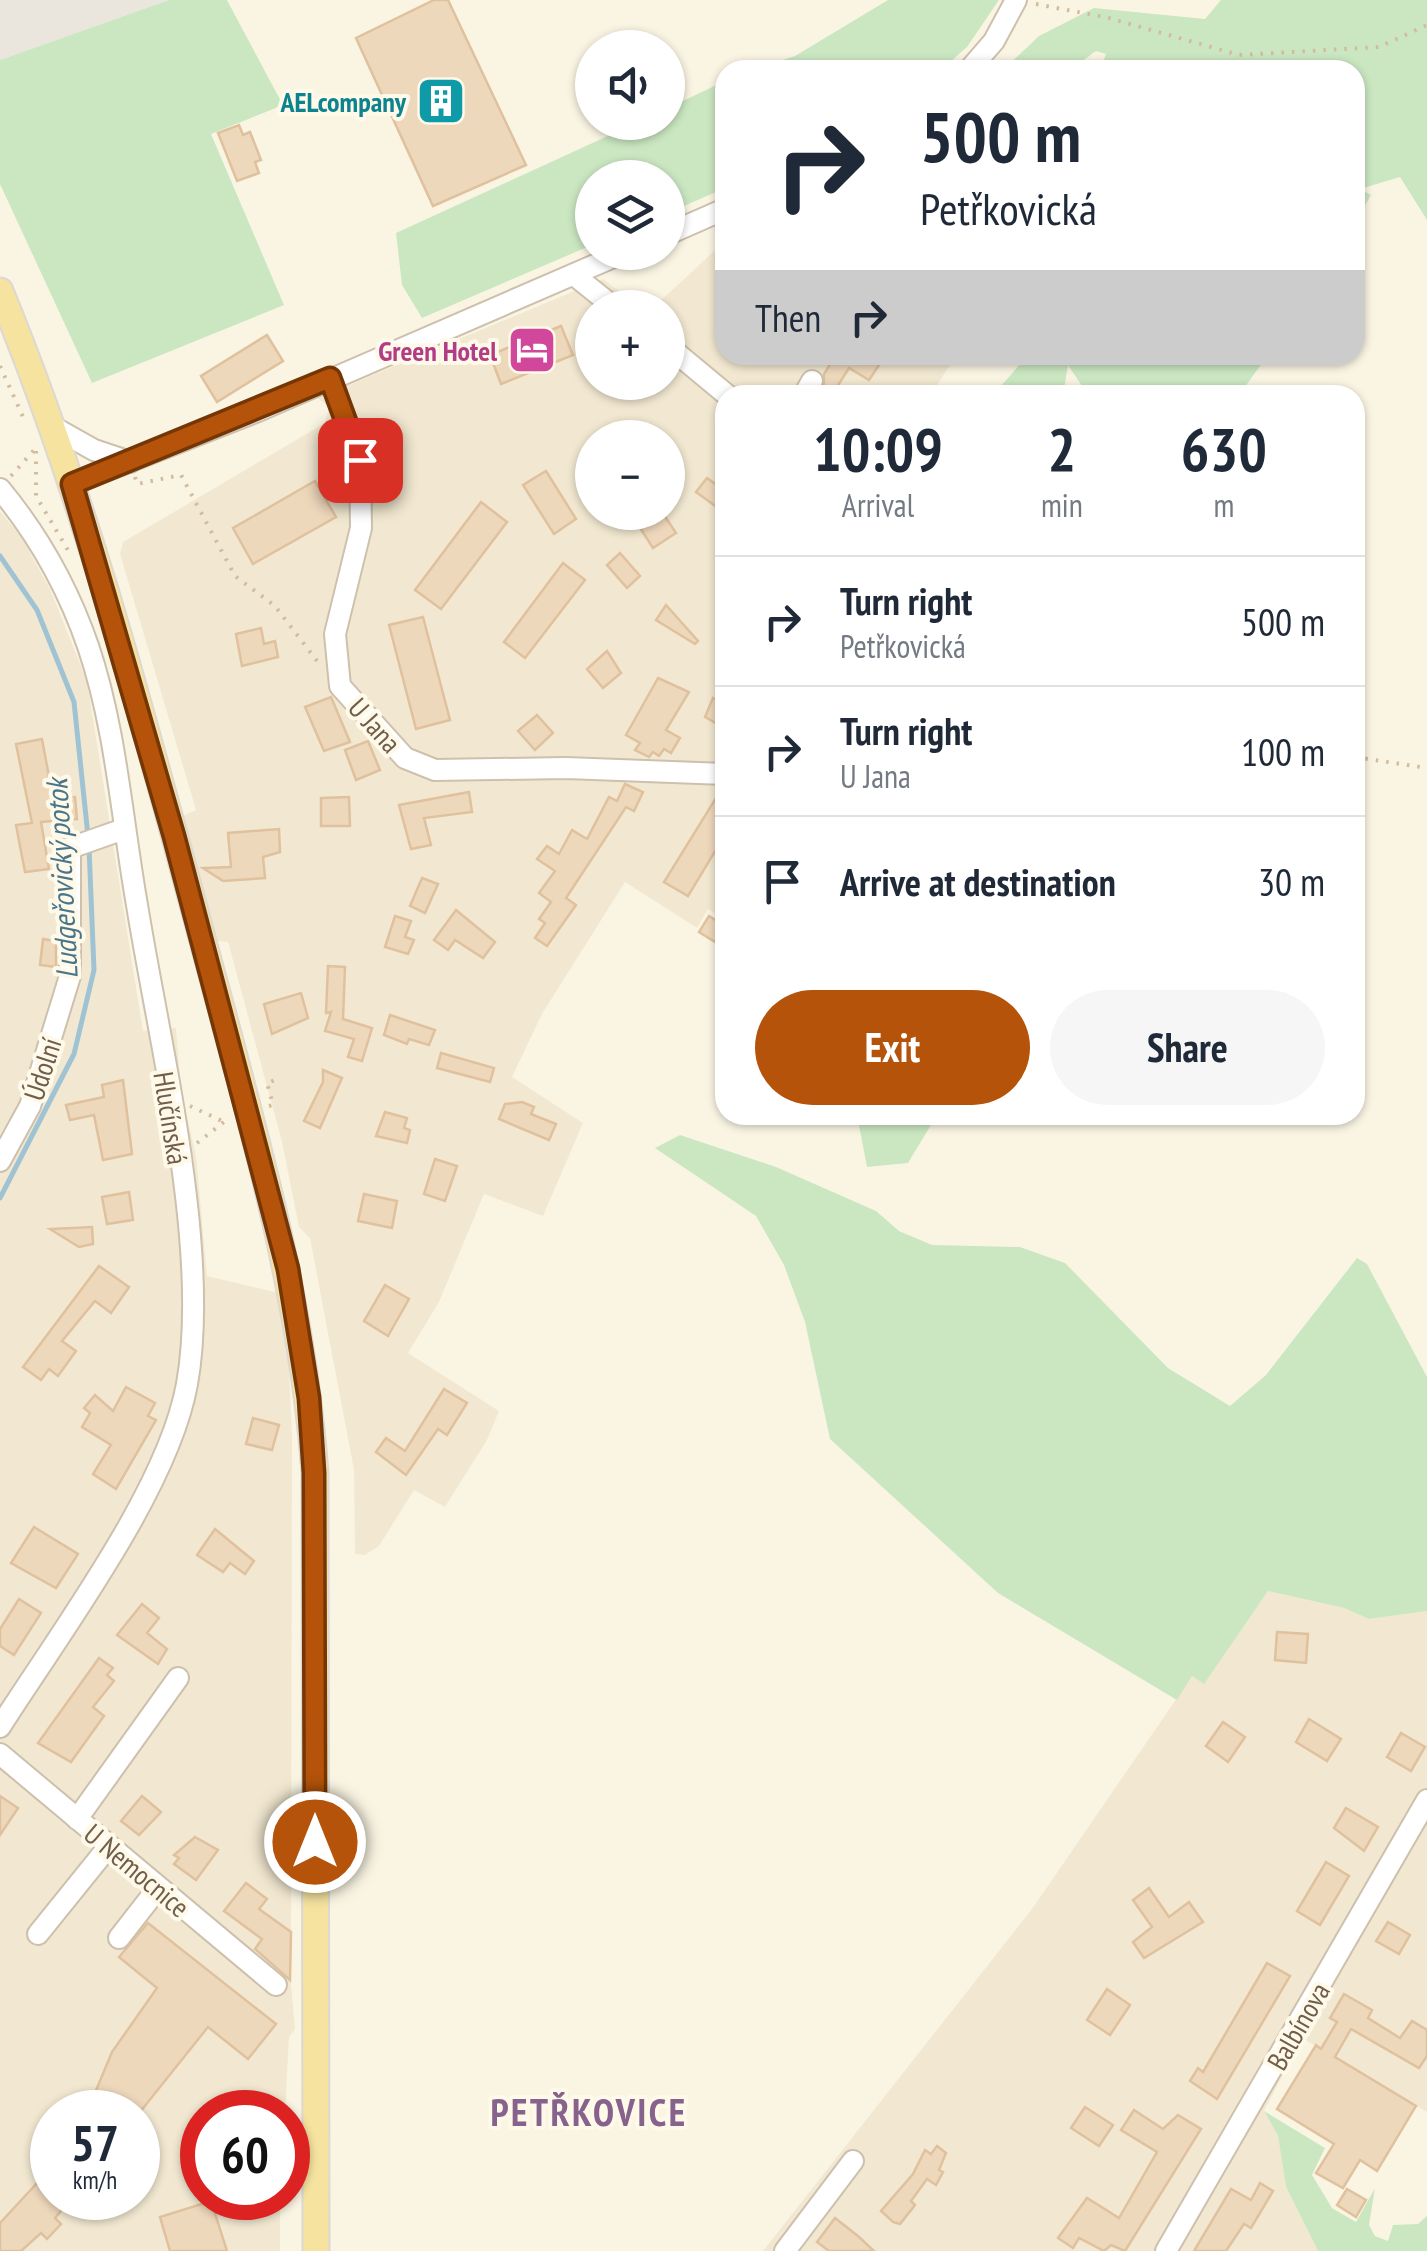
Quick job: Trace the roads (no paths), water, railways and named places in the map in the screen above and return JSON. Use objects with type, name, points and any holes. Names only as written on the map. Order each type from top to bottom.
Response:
[{"type":"main road","points":[[0,291],[72,484],[241,1081],[288,1269],[309,1398],[315,1493],[316,2251]]},
{"type":"street","points":[[982,60],[1016,0]]},
{"type":"street","points":[[685,227],[715,213]]},
{"type":"street","points":[[72,484],[585,270]]},
{"type":"street","points":[[574,275],[592,290]]},
{"type":"street","points":[[685,360],[715,386]]},
{"type":"street","name":"U Jana","points":[[330,378],[360,460],[361,528],[335,634],[340,686],[405,758],[436,770],[566,768],[715,774]]},
{"type":"street","points":[[52,427],[94,450],[130,462]]},
{"type":"street","name":"Hlučínská","points":[[0,487],[47,554],[87,644],[106,716],[178,1159],[188,1244],[191,1332],[187,1385],[175,1426],[142,1502],[0,1727]]},
{"type":"street","name":"Údolní","points":[[0,1162],[24,1122],[60,1014],[72,953],[70,848],[124,829]]},
{"type":"street","points":[[77,1818],[178,1678]]},
{"type":"street","name":"U Nemocnice","points":[[0,1754],[276,1985]]},
{"type":"street","name":"Balbínova","points":[[1166,2251],[1427,1800]]},
{"type":"street","points":[[38,1934],[108,1846]]},
{"type":"street","points":[[118,1938],[158,1888]]},
{"type":"street","points":[[785,2251],[853,2162]]},
{"type":"waterway","name":"Ludgeřovický potok","points":[[0,556],[37,610],[74,702],[88,836]]},
{"type":"waterway","name":"Ludgeřovický potok","points":[[0,1198],[74,1054],[94,970],[89,847]]},
{"type":"place","name":"AELcompany","points":[[441,101]]},
{"type":"place","name":"Green Hotel","points":[[532,350]]},
{"type":"district","name":"PETŘKOVICE","points":[[589,2111]]}]
